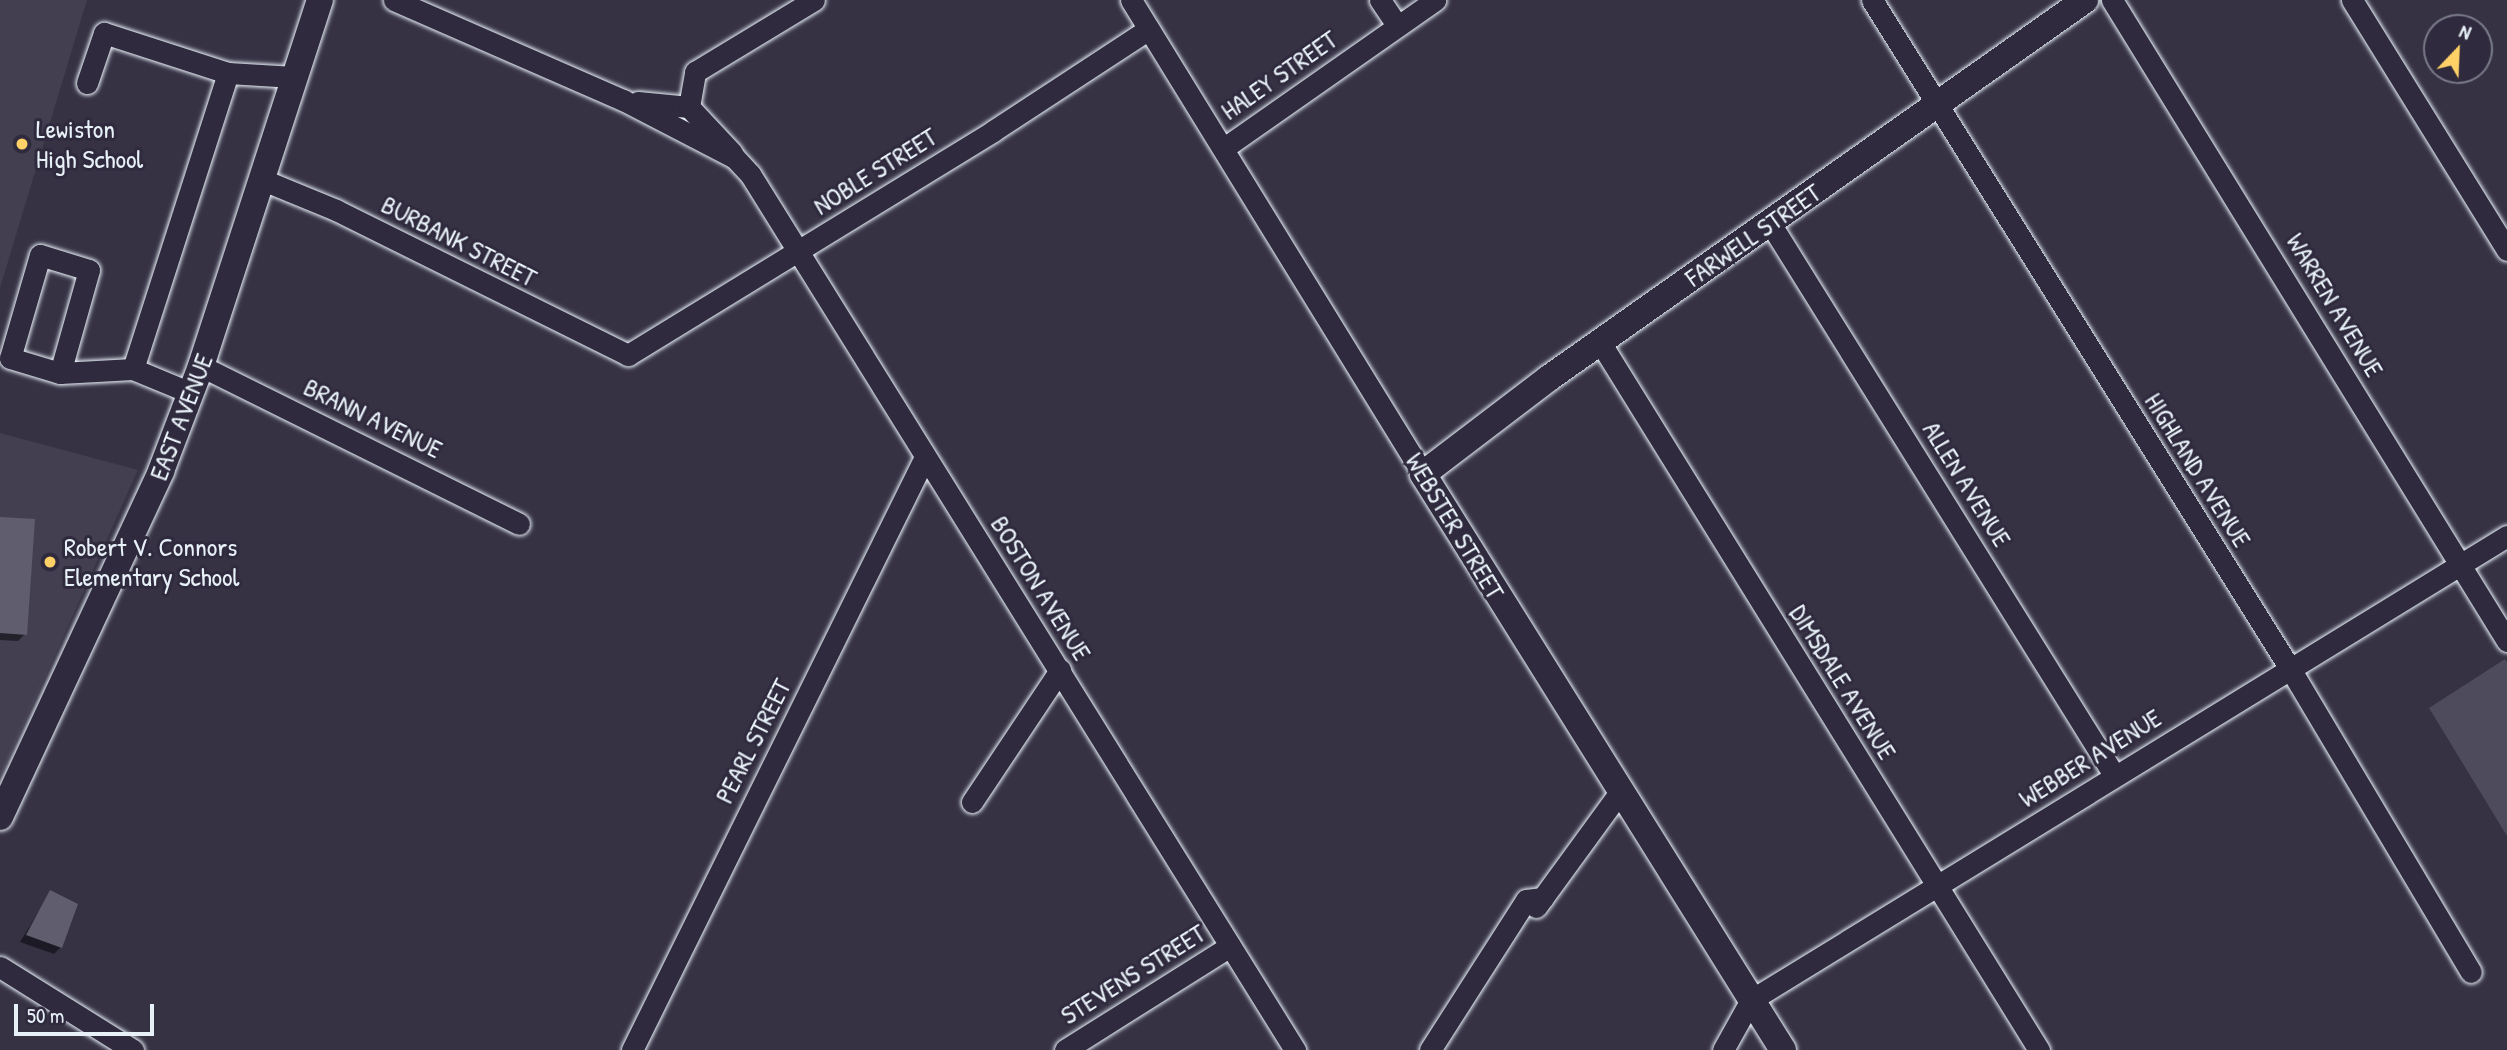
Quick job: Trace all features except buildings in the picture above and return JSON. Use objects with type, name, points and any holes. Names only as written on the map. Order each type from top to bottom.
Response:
[{"type":"main road","name":"EAST AVENUE","points":[[0,817],[144,509],[191,393],[320,0]]},
{"type":"main road","name":"FARWELL STREET","points":[[1423,474],[1600,342],[2084,0]]},
{"type":"main road","name":"WEBSTER STREET","points":[[1423,474],[1619,793],[1783,1050]]},
{"type":"street","name":"BOSTON AVENUE","points":[[394,0],[427,7],[622,100],[735,158]]},
{"type":"street","points":[[689,107],[695,72],[814,0]]},
{"type":"street","name":"WEBSTER STREET","points":[[1131,0],[1423,474]]},
{"type":"street","points":[[1380,0],[1397,25]]},
{"type":"street","name":"HALEY STREET","points":[[1224,148],[1435,0]]},
{"type":"street","name":"HIGHLAND AVENUE","points":[[1872,0],[2289,667],[2471,972]]},
{"type":"street","name":"WARREN AVENUE","points":[[2112,0],[2260,234],[2507,641]]},
{"type":"street","points":[[2352,0],[2507,250]]},
{"type":"street","name":"NOBLE STREET","points":[[628,355],[799,251],[1149,29]]},
{"type":"street","points":[[87,83],[104,33],[229,73],[294,77]]},
{"type":"street","points":[[133,369],[229,73]]},
{"type":"street","name":"BOSTON AVENUE","points":[[622,100],[689,107],[735,158],[799,251],[1295,1050]]},
{"type":"street","name":"BURBANK STREET","points":[[263,180],[336,210],[628,355]]},
{"type":"street","name":"ALLEN AVENUE","points":[[1770,223],[2114,775]]},
{"type":"street","points":[[60,373],[89,270],[40,255],[10,358],[60,373],[133,369],[191,393]]},
{"type":"street","name":"DIMSDALE AVENUE","points":[[1600,342],[2039,1050]]},
{"type":"street","name":"BRANN AVENUE","points":[[201,366],[519,524]]},
{"type":"street","name":"PEARL STREET","points":[[632,1050],[925,457]]},
{"type":"street","name":"WEBBER AVENUE","points":[[1723,1050],[1751,1000],[2289,667],[2507,536]]},
{"type":"street","points":[[972,803],[1060,670]]},
{"type":"street","points":[[1524,924],[1619,793]]},
{"type":"street","points":[[1430,1050],[1527,900],[1543,898]]},
{"type":"street","name":"STEVENS STREET","points":[[1065,1050],[1230,946]]},
{"type":"street","points":[[0,967],[133,1050]]},
{"type":"shaded area","name":"Lewiston High School","points":[[0,0],[87,0],[0,288]]},
{"type":"shaded area","name":"Robert V. Connors Elementary School","points":[[0,433],[138,470],[0,777]]},
{"type":"shaded area","points":[[2505,659],[2507,662],[2507,836],[2429,708]]},
{"type":"place","name":"Lewiston High School","points":[[22,144]]},
{"type":"place","name":"Robert V. Connors Elementary School","points":[[50,562]]}]
